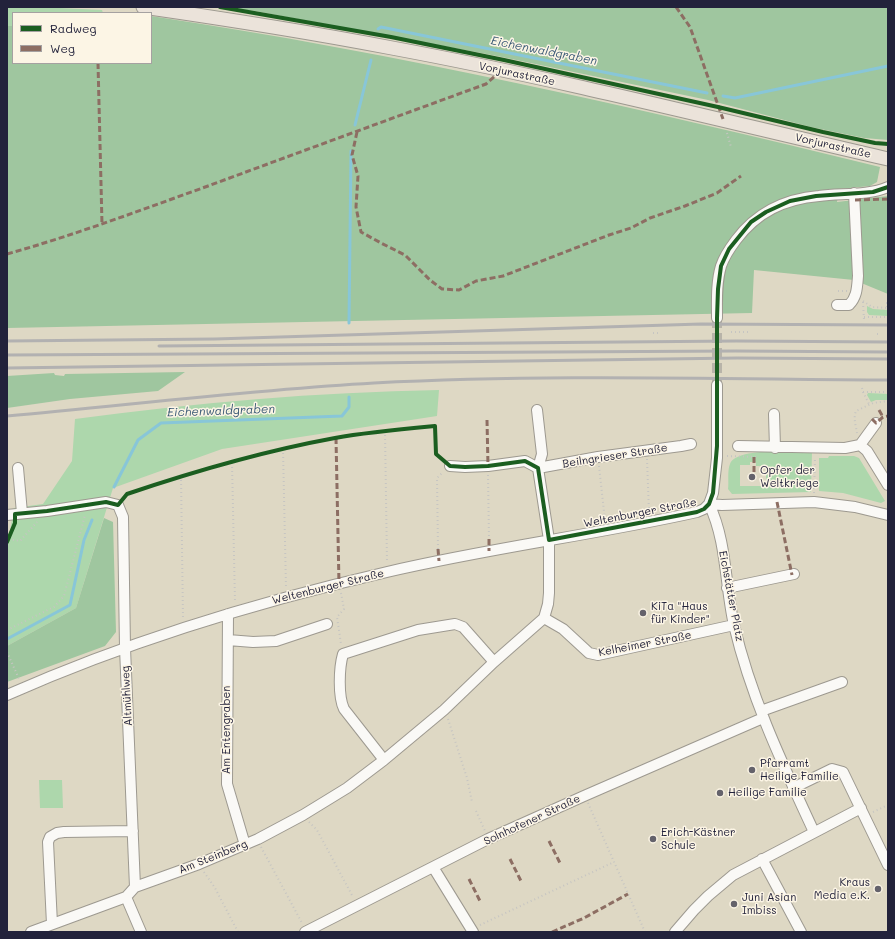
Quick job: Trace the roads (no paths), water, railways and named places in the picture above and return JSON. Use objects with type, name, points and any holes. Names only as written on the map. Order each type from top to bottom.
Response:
[{"type":"main road","name":"Vorjurastraße","points":[[143,7],[259,24],[393,48],[609,93],[888,159]]},
{"type":"street","points":[[716,318],[721,266],[729,249],[751,222],[766,212],[790,201],[812,196],[873,192],[888,187]]},
{"type":"street","points":[[837,305],[849,306],[854,300],[857,290],[858,276],[854,193]]},
{"type":"street","name":"Weltenburger Straße","points":[[7,695],[125,648],[183,628],[228,614],[339,584],[387,572],[649,522],[697,512],[704,509],[712,499],[717,458],[717,385]]},
{"type":"street","points":[[537,410],[542,454],[538,468],[549,540],[549,598],[544,618]]},
{"type":"street","points":[[774,414],[775,448]]},
{"type":"street","points":[[738,446],[775,448],[846,448],[860,445],[876,423]]},
{"type":"street","name":"Beilngrieser Straße","points":[[450,466],[465,468],[525,461],[538,468],[598,457],[691,444]]},
{"type":"street","points":[[860,445],[867,451],[888,485]]},
{"type":"street","points":[[7,514],[22,513],[18,468]]},
{"type":"street","name":"Altmühlweg","points":[[22,513],[48,511],[106,502],[118,505],[123,517],[125,648],[135,887]]},
{"type":"street","points":[[709,504],[732,505],[814,502],[855,507],[888,515]]},
{"type":"street","name":"Eichstätter Platz","points":[[709,504],[719,531],[734,625],[747,671],[762,715],[793,788],[814,832]]},
{"type":"street","points":[[727,588],[794,574]]},
{"type":"street","name":"Am Entengraben","points":[[228,614],[227,784],[245,845]]},
{"type":"street","name":"Kelheimer Straße","points":[[544,618],[563,629],[589,653],[598,655],[734,625]]},
{"type":"street","name":"Am Steinberg","points":[[135,887],[199,864],[258,839],[303,815],[346,788],[384,760],[444,710],[494,662],[544,618]]},
{"type":"street","points":[[228,640],[253,642],[276,641],[327,624]]},
{"type":"street","points":[[384,760],[344,709],[341,702],[340,663],[343,654],[418,630],[455,624],[463,627],[494,662]]},
{"type":"street","points":[[762,715],[842,682]]},
{"type":"street","name":"Solnhofener Straße","points":[[306,932],[488,839],[762,715]]},
{"type":"street","points":[[793,788],[832,769],[843,772],[888,865]]},
{"type":"street","points":[[675,932],[708,896],[734,875],[814,832],[863,812]]},
{"type":"street","points":[[52,924],[48,842],[50,837],[57,833],[64,832],[133,831]]},
{"type":"street","points":[[762,859],[800,932]]},
{"type":"street","points":[[433,867],[472,931]]},
{"type":"street","points":[[31,932],[126,898],[135,887]]},
{"type":"street","points":[[126,898],[141,932]]},
{"type":"waterway","name":"Eichenwaldgraben","points":[[378,29],[381,27],[707,93]]},
{"type":"waterway","name":"Eichenwaldgraben","points":[[355,125],[371,60]]},
{"type":"waterway","name":"Eichenwaldgraben","points":[[723,96],[735,98],[888,66]]},
{"type":"waterway","name":"Eichenwaldgraben","points":[[349,323],[351,151]]},
{"type":"waterway","name":"Eichenwaldgraben","points":[[114,487],[138,440],[161,423],[342,416],[349,407],[349,397]]},
{"type":"waterway","name":"Eichenwaldgraben","points":[[7,639],[70,605],[84,540],[92,520]]},
{"type":"tunnel","points":[[717,318],[717,385]]},
{"type":"railway","points":[[7,341],[215,339],[701,324],[888,325]]},
{"type":"railway","points":[[159,346],[736,341],[888,342]]},
{"type":"railway","points":[[7,355],[735,351],[888,352]]},
{"type":"railway","points":[[7,368],[737,358],[888,359]]},
{"type":"railway","points":[[7,416],[328,386],[438,380],[567,378],[888,380]]},
{"type":"place","name":"Opfer der Weltkriege","points":[[752,477]]},
{"type":"place","name":"KiTa \"Haus für Kinder\"","points":[[643,613]]},
{"type":"place","name":"Pfarramt Heilige Familie","points":[[752,770]]},
{"type":"place","name":"Heilige Familie","points":[[720,793]]},
{"type":"place","name":"Erich-Kästner Schule","points":[[653,839]]},
{"type":"place","name":"Kraus Media e.K.","points":[[878,889]]},
{"type":"place","name":"Juni Asian Imbiss","points":[[734,904]]}]
